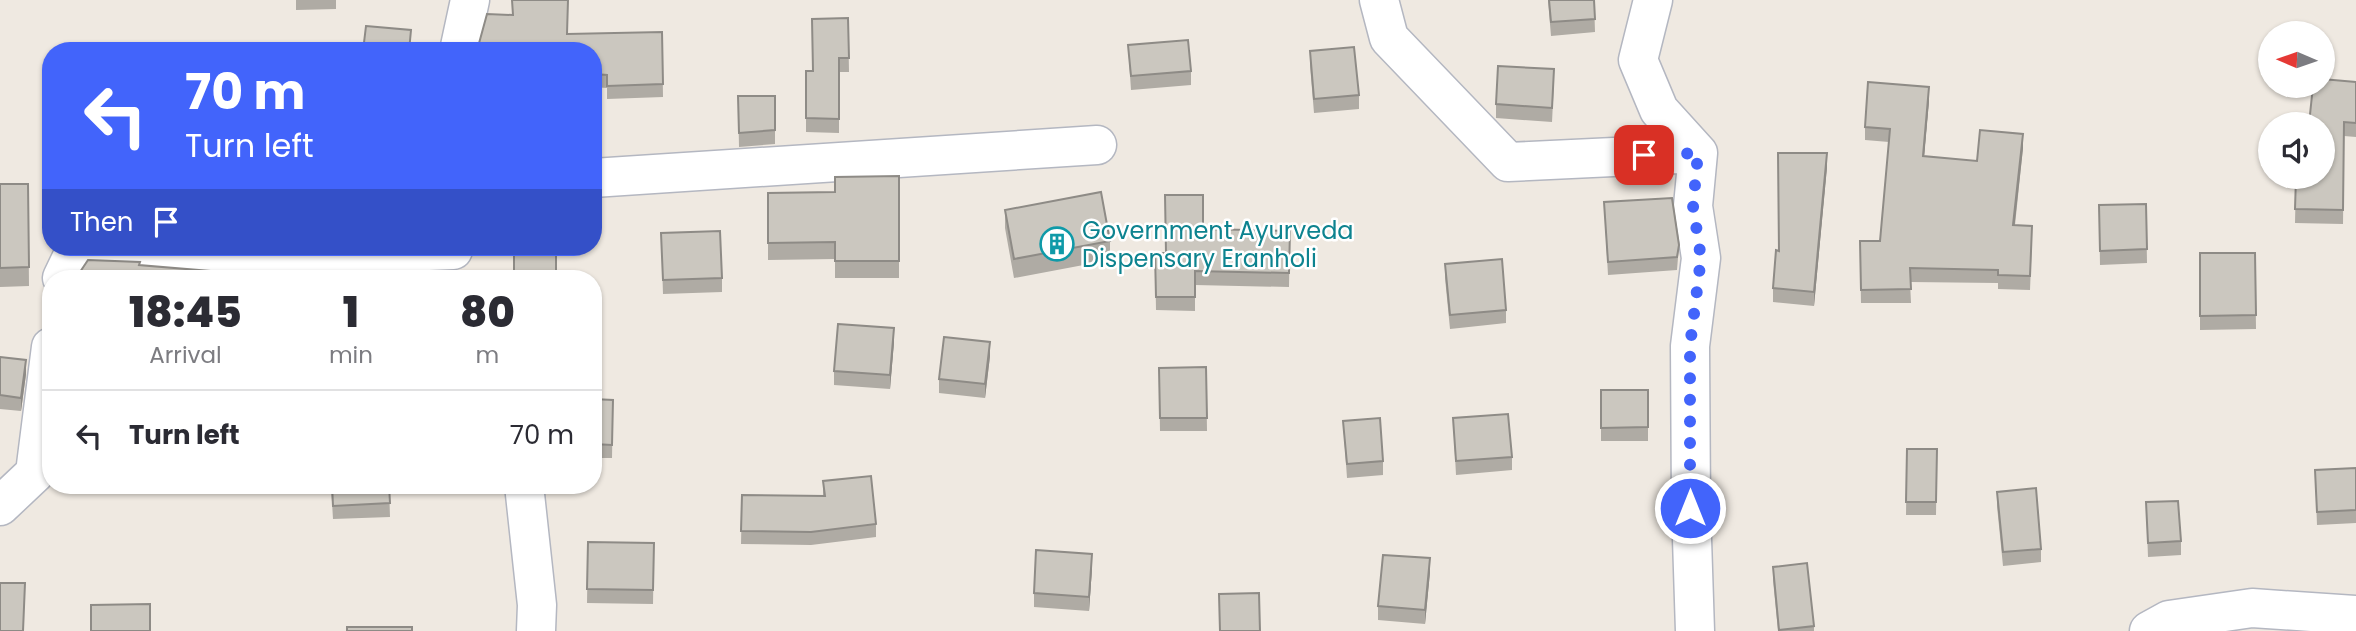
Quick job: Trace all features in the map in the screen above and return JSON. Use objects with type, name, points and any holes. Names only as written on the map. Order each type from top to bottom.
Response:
[{"type":"street","points":[[461,42],[470,0]]},
{"type":"street","points":[[1379,0],[1390,38],[1508,162],[1698,153]]},
{"type":"street","points":[[1653,0],[1637,60],[1659,110],[1698,153],[1693,206],[1701,258],[1690,346],[1690,508],[1695,631]]},
{"type":"street","points":[[602,177],[1097,145]]},
{"type":"street","points":[[153,256],[232,259],[453,258]]},
{"type":"street","points":[[0,506],[35,473],[42,418]]},
{"type":"street","points":[[525,494],[537,605],[536,631]]},
{"type":"street","points":[[2149,631],[2169,620],[2252,608],[2356,615]]},
{"type":"building","points":[[512,0],[568,0],[567,34],[662,32],[663,84],[607,86],[607,75],[602,75],[602,42],[479,42],[487,14],[513,15]]},
{"type":"building","points":[[1549,0],[1594,0],[1595,19],[1551,22]]},
{"type":"building","points":[[848,18],[849,58],[839,58],[839,119],[806,118],[806,71],[813,71],[812,19]]},
{"type":"building","points":[[366,26],[411,30],[410,42],[364,42]]},
{"type":"building","points":[[1188,40],[1191,71],[1131,76],[1128,45]]},
{"type":"building","points":[[1354,47],[1359,95],[1314,99],[1310,51]]},
{"type":"building","points":[[1498,66],[1554,69],[1552,108],[1496,104]]},
{"type":"building","points":[[2335,80],[2356,82],[2356,123],[2344,122],[2343,210],[2295,209],[2296,189],[2335,189],[2335,112],[2310,112],[2312,98],[2335,98]]},
{"type":"building","points":[[1868,82],[1929,87],[1923,156],[1977,161],[1980,130],[2023,134],[2013,225],[2032,226],[2030,276],[1998,275],[1998,270],[1910,268],[1911,289],[1861,290],[1860,241],[1880,241],[1890,129],[1865,127]]},
{"type":"building","points":[[738,96],[775,96],[775,130],[739,133]]},
{"type":"building","points":[[1778,153],[1827,153],[1814,292],[1773,288],[1776,250],[1779,251]]},
{"type":"building","points":[[899,176],[899,261],[835,261],[835,242],[768,243],[768,193],[835,192],[835,177]]},
{"type":"building","points":[[0,184],[28,184],[29,267],[0,268]]},
{"type":"building","name":"Government Ayurveda Dispensary Eranholi","points":[[1101,192],[1110,241],[1014,259],[1005,210]]},
{"type":"building","points":[[1165,195],[1203,195],[1203,229],[1290,231],[1289,273],[1195,271],[1195,297],[1156,297],[1155,253],[1166,253]]},
{"type":"building","points":[[1672,198],[1679,245],[1677,257],[1608,262],[1604,202]]},
{"type":"building","points":[[2146,204],[2147,249],[2100,251],[2099,205]]},
{"type":"building","points":[[720,231],[722,278],[663,280],[661,233]]},
{"type":"building","points":[[2200,253],[2255,253],[2256,315],[2200,316]]},
{"type":"building","points":[[514,256],[556,256],[556,270],[514,270]]},
{"type":"building","points":[[1502,259],[1506,310],[1450,315],[1445,264]]},
{"type":"building","points":[[88,260],[140,262],[139,265],[198,270],[81,270]]},
{"type":"building","points":[[838,324],[894,328],[890,375],[834,371]]},
{"type":"building","points":[[944,337],[990,342],[985,384],[939,379]]},
{"type":"building","points":[[0,357],[26,360],[21,398],[0,395]]},
{"type":"building","points":[[1206,367],[1207,418],[1160,418],[1159,368]]},
{"type":"building","points":[[1601,390],[1648,390],[1648,427],[1601,428]]},
{"type":"building","points":[[602,399],[613,400],[612,445],[602,444]]},
{"type":"building","points":[[1508,414],[1512,457],[1456,461],[1453,418]]},
{"type":"building","points":[[1380,418],[1383,461],[1347,464],[1343,421]]},
{"type":"building","points":[[1907,449],[1937,449],[1936,502],[1906,502]]},
{"type":"building","points":[[2356,468],[2356,510],[2317,512],[2315,470]]},
{"type":"building","points":[[871,476],[876,524],[811,532],[741,531],[742,495],[825,496],[823,481]]},
{"type":"building","points":[[2036,488],[2041,549],[2003,552],[1997,492]]},
{"type":"building","points":[[332,494],[390,494],[390,503],[333,506]]},
{"type":"building","points":[[2178,501],[2181,541],[2148,543],[2146,502]]},
{"type":"building","points":[[588,542],[654,543],[653,590],[587,589]]},
{"type":"building","points":[[1036,550],[1092,554],[1089,597],[1034,593]]},
{"type":"building","points":[[1383,555],[1430,558],[1425,610],[1378,606]]},
{"type":"building","points":[[1807,563],[1814,626],[1779,630],[1773,567]]},
{"type":"building","points":[[0,583],[25,583],[23,631],[0,631]]},
{"type":"building","points":[[1259,593],[1260,631],[1220,631],[1219,594]]},
{"type":"building","points":[[150,604],[150,631],[91,631],[91,605]]},
{"type":"building","points":[[347,627],[412,627],[412,631],[347,631]]},
{"type":"place","name":"Government Ayurveda Dispensary Eranholi","points":[[1057,244]]},
{"type":"route","points":[[1644,155],[1698,153],[1693,206],[1701,258],[1690,346],[1690,508]]}]
